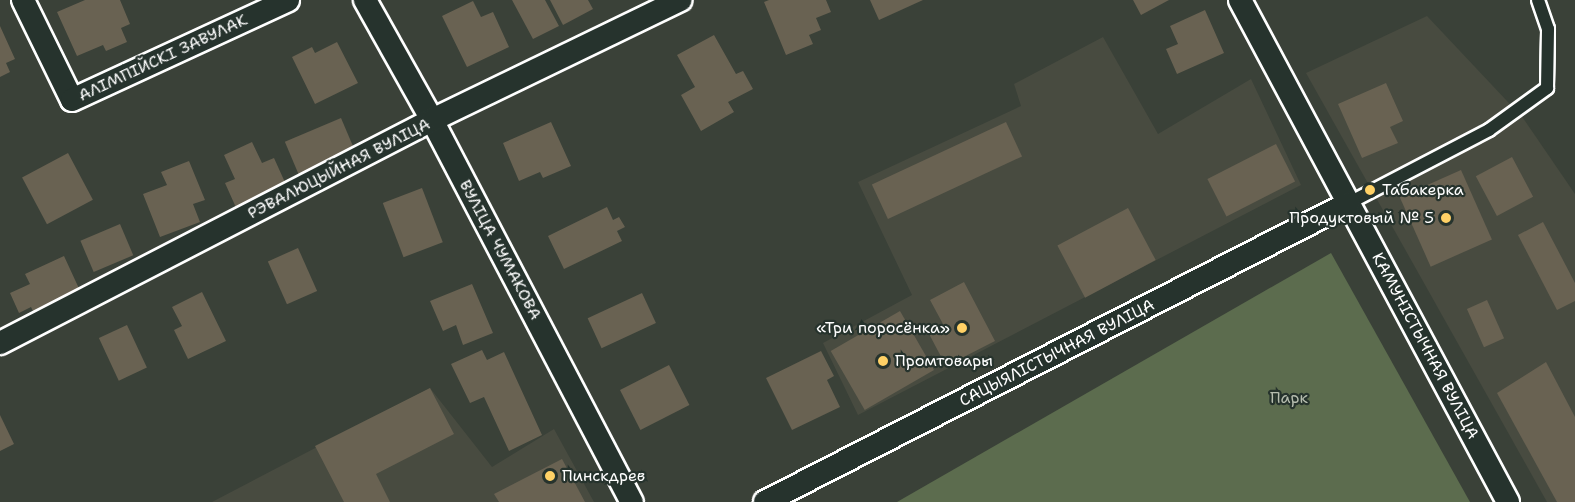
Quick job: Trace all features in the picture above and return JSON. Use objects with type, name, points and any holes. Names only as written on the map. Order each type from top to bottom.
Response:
[{"type":"street","name":"АЛІМПІЙСКІ ЗАВУЛАК","points":[[23,0],[72,100],[288,0]]},
{"type":"street","name":"ВУЛІЦА ЧУМАКОВА","points":[[365,0],[432,120],[632,502]]},
{"type":"street","name":"РЭВАЛЮЦЫЙНАЯ ВУЛІЦА","points":[[0,343],[432,120],[680,0]]},
{"type":"street","name":"КАМУНІСТЫЧНАЯ ВУЛІЦА","points":[[1240,0],[1508,502]]},
{"type":"street","name":"САЦЫЯЛІСТЫЧНАЯ ВУЛІЦА","points":[[765,502],[1349,203]]},
{"type":"lane","points":[[1349,203],[1490,130],[1547,88],[1548,29],[1538,0]]},
{"type":"shaded area","points":[[1427,16],[1523,118],[1575,194],[1575,502],[1547,502],[1306,73]]},
{"type":"shaded area","points":[[1103,37],[1158,134],[1251,79],[1301,185],[858,415],[823,343],[912,295],[858,182],[1021,106],[1014,84]]},
{"type":"shaded area","points":[[430,388],[492,467],[554,429],[594,502],[212,502]]},
{"type":"green space","name":"Парк","points":[[1331,253],[1470,502],[897,502]]},
{"type":"building","points":[[85,0],[120,0],[130,24],[121,28],[127,42],[106,51],[103,45],[77,56],[57,12]]},
{"type":"building","points":[[512,0],[545,0],[559,26],[533,39]]},
{"type":"building","points":[[550,0],[588,0],[593,9],[563,25]]},
{"type":"building","points":[[769,0],[826,0],[831,12],[816,18],[821,30],[809,35],[813,44],[786,55],[764,2]]},
{"type":"building","points":[[870,0],[923,0],[879,20]]},
{"type":"building","points":[[1133,0],[1169,0],[1141,15]]},
{"type":"building","points":[[473,1],[481,17],[493,12],[509,47],[467,67],[442,16]]},
{"type":"building","points":[[1205,10],[1224,53],[1177,74],[1166,49],[1178,44],[1170,26]]},
{"type":"building","points":[[0,26],[15,59],[6,63],[10,72],[0,77]]},
{"type":"building","points":[[714,35],[736,74],[743,71],[753,89],[728,102],[734,112],[701,131],[681,95],[695,87],[677,55]]},
{"type":"building","points":[[337,42],[358,83],[315,104],[292,57],[312,47],[315,53]]},
{"type":"building","points":[[1386,83],[1403,121],[1390,127],[1398,143],[1362,158],[1338,104]]},
{"type":"building","points":[[341,118],[358,158],[302,181],[285,142]]},
{"type":"building","points":[[551,122],[571,166],[543,178],[540,172],[519,181],[503,143]]},
{"type":"building","points":[[1006,122],[1022,156],[888,219],[872,185]]},
{"type":"building","points":[[252,142],[262,163],[274,158],[288,189],[238,212],[225,183],[235,179],[224,155]]},
{"type":"building","points":[[1276,144],[1295,181],[1226,216],[1207,179]]},
{"type":"building","points":[[68,153],[93,200],[47,224],[22,177]]},
{"type":"building","points":[[1512,157],[1533,197],[1497,216],[1476,176]]},
{"type":"building","points":[[189,161],[205,200],[193,204],[200,222],[160,237],[143,194],[167,185],[161,172]]},
{"type":"building","name":"Продуктовый № 5","points":[[1461,170],[1492,239],[1431,267],[1400,197]]},
{"type":"building","points":[[422,188],[443,242],[404,257],[383,203]]},
{"type":"building","points":[[607,207],[613,220],[619,217],[625,227],[617,231],[622,241],[564,269],[548,236]]},
{"type":"building","points":[[1128,208],[1156,260],[1085,298],[1057,246]]},
{"type":"building","points":[[1543,222],[1575,283],[1575,301],[1557,310],[1518,235]]},
{"type":"building","points":[[120,224],[133,255],[94,272],[80,241]]},
{"type":"building","points":[[298,248],[317,291],[287,304],[268,261]]},
{"type":"building","points":[[64,256],[82,295],[34,313],[31,307],[19,313],[10,293],[30,284],[25,274]]},
{"type":"building","name":"«Три поросёнка»","points":[[964,282],[995,341],[946,366],[928,332],[943,324],[930,300]]},
{"type":"building","points":[[472,284],[493,333],[463,345],[456,325],[443,331],[430,301]]},
{"type":"building","points":[[202,292],[226,341],[188,359],[174,330],[182,326],[172,307]]},
{"type":"building","points":[[642,293],[656,323],[602,348],[588,318]]},
{"type":"building","points":[[1487,300],[1504,338],[1484,347],[1467,309]]},
{"type":"building","name":"Промтовары","points":[[900,311],[934,370],[865,410],[831,351]]},
{"type":"building","points":[[127,325],[147,368],[119,381],[99,338]]},
{"type":"building","points":[[482,350],[487,360],[504,352],[542,435],[509,451],[484,397],[470,403],[451,364]]},
{"type":"building","points":[[821,351],[834,376],[827,380],[840,407],[792,430],[766,378]]},
{"type":"building","points":[[1546,362],[1575,417],[1575,502],[1557,502],[1497,393]]},
{"type":"building","points":[[669,365],[689,405],[640,430],[620,390]]},
{"type":"building","points":[[430,388],[454,434],[376,474],[390,502],[344,502],[315,446]]},
{"type":"building","points":[[0,415],[14,444],[0,451]]},
{"type":"building","name":"Пинскдрев","points":[[562,459],[585,502],[499,502],[494,494]]},
{"type":"place","name":"Табакерка","points":[[1370,190]]},
{"type":"place","name":"Продуктовый № 5","points":[[1446,218]]},
{"type":"place","name":"«Три поросёнка»","points":[[962,328]]},
{"type":"place","name":"Промтовары","points":[[883,361]]},
{"type":"place","name":"Пинскдрев","points":[[550,476]]}]
